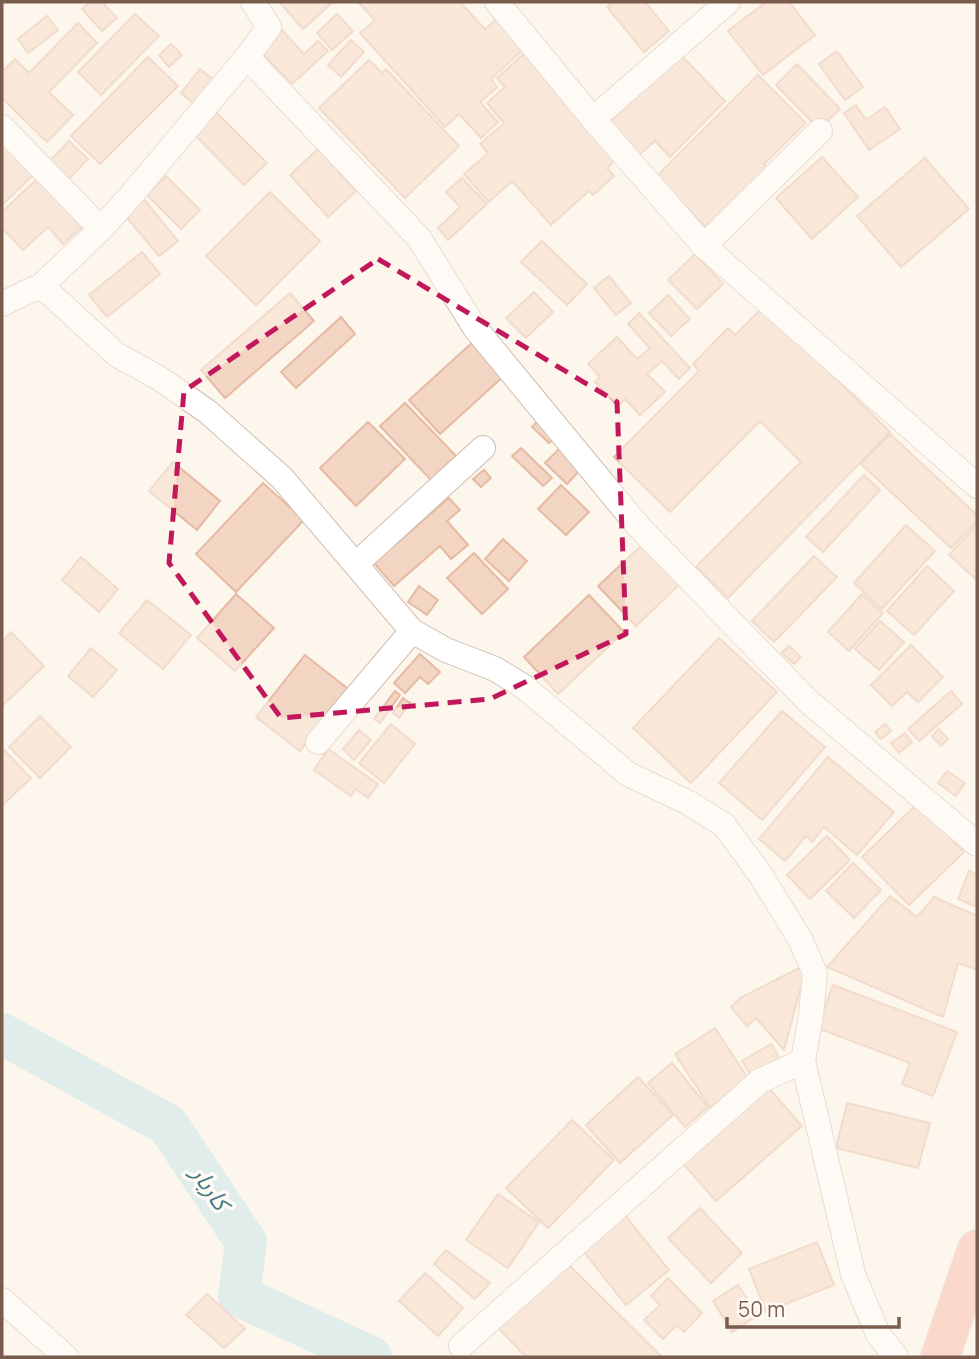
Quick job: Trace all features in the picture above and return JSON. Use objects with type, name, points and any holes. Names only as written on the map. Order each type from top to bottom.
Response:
[{"type":"highway","points":[[940,1357],[977,1249]]},
{"type":"street","points":[[2,304],[39,288],[101,229],[175,145],[269,27],[253,2]]},
{"type":"street","points":[[497,2],[593,119],[704,246],[977,485]]},
{"type":"street","points":[[593,119],[727,2]]},
{"type":"street","points":[[247,57],[419,238],[475,328],[639,527],[808,701],[977,844]]},
{"type":"street","points":[[2,127],[101,229]]},
{"type":"street","points":[[704,246],[820,131]]},
{"type":"street","points":[[39,288],[55,296],[117,355],[159,378],[208,412],[282,478],[412,631],[446,650],[495,669],[523,686],[628,774],[690,803],[724,825],[760,874],[794,928],[815,972],[803,1061],[852,1274],[878,1334],[896,1357]]},
{"type":"street","points":[[356,564],[483,447]]},
{"type":"street","points":[[318,742],[412,631]]},
{"type":"street","points":[[461,1346],[760,1081],[803,1061]]},
{"type":"street","points":[[2,1300],[66,1357]]},
{"type":"highlighted area","points":[[378,259],[617,402],[626,634],[490,699],[281,718],[169,563],[184,391]]},
{"type":"building","points":[[90,2],[102,2],[117,18],[102,31],[82,9]]},
{"type":"building","points":[[333,2],[303,29],[281,4]]},
{"type":"building","points":[[358,2],[460,2],[485,29],[501,15],[528,45],[491,79],[497,87],[480,102],[498,122],[481,138],[459,114],[445,127],[360,33],[375,20]]},
{"type":"building","points":[[613,2],[645,2],[669,31],[644,52],[607,7]]},
{"type":"building","points":[[766,2],[789,2],[815,35],[763,75],[728,31]]},
{"type":"building","points":[[135,14],[159,36],[101,95],[78,72]]},
{"type":"building","points":[[337,14],[353,31],[332,50],[317,33]]},
{"type":"building","points":[[47,16],[58,30],[28,53],[18,39]]},
{"type":"building","points":[[78,23],[97,43],[49,92],[73,115],[47,142],[2,98],[2,72],[15,59],[29,73]]},
{"type":"building","points":[[281,29],[304,54],[318,41],[328,51],[292,84],[259,50]]},
{"type":"building","points":[[351,40],[364,52],[341,77],[328,65]]},
{"type":"building","points":[[171,44],[182,55],[169,67],[159,55]]},
{"type":"building","points":[[837,51],[863,87],[845,100],[819,64]]},
{"type":"building","points":[[526,52],[619,157],[607,168],[614,176],[593,195],[589,191],[551,225],[512,181],[489,202],[464,174],[488,153],[480,144],[504,123],[487,103],[505,87],[497,78]]},
{"type":"building","points":[[681,55],[725,101],[670,157],[655,141],[639,155],[609,123]]},
{"type":"building","points":[[148,57],[178,86],[100,164],[71,136]]},
{"type":"building","points":[[369,60],[382,73],[386,69],[459,146],[405,198],[319,108]]},
{"type":"building","points":[[797,64],[840,109],[819,129],[776,85]]},
{"type":"building","points":[[200,69],[214,80],[194,104],[181,93]]},
{"type":"building","points":[[758,75],[806,123],[764,164],[769,169],[708,229],[656,177]]},
{"type":"building","points":[[856,105],[866,120],[885,107],[900,129],[869,150],[844,113]]},
{"type":"building","points":[[217,113],[267,163],[244,185],[195,135]]},
{"type":"building","points":[[2,141],[34,174],[2,205]]},
{"type":"building","points":[[69,141],[88,159],[65,183],[46,165]]},
{"type":"building","points":[[318,149],[356,191],[328,217],[290,175]]},
{"type":"building","points":[[822,157],[858,197],[812,239],[776,198]]},
{"type":"building","points":[[925,158],[969,209],[901,267],[857,216]]},
{"type":"building","points":[[166,176],[200,210],[181,229],[147,195]]},
{"type":"building","points":[[462,178],[487,204],[448,240],[438,228],[460,207],[446,192]]},
{"type":"building","points":[[37,179],[82,227],[63,244],[48,227],[23,250],[2,228],[2,212]]},
{"type":"building","points":[[270,192],[320,241],[256,305],[206,256]]},
{"type":"building","points":[[142,197],[178,241],[159,256],[123,213]]},
{"type":"building","points":[[542,241],[587,284],[567,305],[521,262]]},
{"type":"building","points":[[142,252],[160,274],[107,317],[89,295]]},
{"type":"building","points":[[695,254],[723,284],[697,309],[668,280]]},
{"type":"building","points":[[609,276],[631,303],[616,315],[594,288]]},
{"type":"building","points":[[534,292],[553,312],[526,338],[506,318]]},
{"type":"building","points":[[290,293],[314,321],[225,398],[201,370]]},
{"type":"building","points":[[668,295],[690,319],[671,336],[649,313]]},
{"type":"building","points":[[763,307],[890,432],[728,598],[696,567],[801,462],[760,421],[670,512],[614,457],[699,371],[693,364],[728,328],[735,335]]},
{"type":"building","points":[[639,313],[690,368],[679,379],[662,361],[647,374],[665,392],[640,415],[625,399],[618,406],[595,382],[600,377],[588,364],[617,337],[637,359],[650,348],[628,324]]},
{"type":"building","points":[[341,317],[355,334],[296,388],[281,372]]},
{"type":"building","points":[[474,341],[505,375],[440,434],[409,400]]},
{"type":"building","points":[[405,403],[456,456],[431,480],[380,426]]},
{"type":"building","points":[[541,417],[558,434],[549,443],[532,427]]},
{"type":"building","points":[[368,422],[405,459],[356,506],[320,468]]},
{"type":"building","points":[[890,434],[977,515],[977,521],[951,548],[861,464]]},
{"type":"building","points":[[563,445],[584,466],[567,484],[545,463]]},
{"type":"building","points":[[521,448],[552,478],[543,486],[512,456]]},
{"type":"building","points":[[173,462],[220,501],[197,530],[149,491]]},
{"type":"building","points":[[484,470],[491,478],[481,487],[473,479]]},
{"type":"building","points":[[864,475],[880,490],[823,552],[806,537]]},
{"type":"building","points":[[263,483],[304,520],[236,592],[196,554]]},
{"type":"building","points":[[561,485],[589,512],[566,535],[538,509]]},
{"type":"building","points":[[449,498],[460,510],[447,521],[468,545],[451,559],[440,546],[394,586],[374,563]]},
{"type":"building","points":[[977,524],[977,580],[949,555]]},
{"type":"building","points":[[906,525],[935,551],[882,609],[854,583]]},
{"type":"building","points":[[503,539],[527,561],[509,581],[485,559]]},
{"type":"building","points":[[643,544],[680,584],[636,626],[598,586]]},
{"type":"building","points":[[474,553],[508,589],[482,614],[447,578]]},
{"type":"building","points":[[814,556],[837,577],[774,642],[752,621]]},
{"type":"building","points":[[81,557],[118,589],[99,612],[62,580]]},
{"type":"building","points":[[927,566],[954,591],[914,635],[887,611]]},
{"type":"building","points":[[419,586],[438,600],[427,615],[408,602]]},
{"type":"building","points":[[236,594],[274,628],[235,671],[197,638]]},
{"type":"building","points":[[862,594],[883,613],[849,651],[828,632]]},
{"type":"building","points":[[589,595],[624,632],[558,694],[524,657]]},
{"type":"building","points":[[147,600],[191,635],[163,669],[119,633]]},
{"type":"building","points":[[880,621],[904,642],[879,670],[855,649]]},
{"type":"building","points":[[11,632],[44,666],[2,706],[2,642]]},
{"type":"building","points":[[719,638],[777,692],[691,783],[633,728]]},
{"type":"building","points":[[911,645],[943,677],[918,702],[907,692],[892,706],[871,685]]},
{"type":"building","points":[[789,646],[801,657],[794,664],[782,653]]},
{"type":"building","points":[[91,648],[117,670],[93,697],[68,676]]},
{"type":"building","points":[[420,654],[440,672],[428,684],[420,677],[405,693],[394,683]]},
{"type":"building","points":[[305,655],[348,689],[300,751],[256,717]]},
{"type":"building","points":[[395,691],[400,695],[380,723],[374,719]]},
{"type":"building","points":[[951,691],[962,704],[919,741],[908,729]]},
{"type":"building","points":[[403,698],[410,703],[399,718],[393,713]]},
{"type":"building","points":[[782,711],[825,747],[762,820],[719,783]]},
{"type":"building","points":[[40,716],[71,747],[40,778],[9,747]]},
{"type":"building","points":[[391,724],[415,744],[384,783],[359,763]]},
{"type":"building","points":[[885,724],[891,731],[881,739],[875,732]]},
{"type":"building","points":[[939,729],[948,739],[941,746],[932,736]]},
{"type":"building","points":[[359,730],[371,740],[354,760],[343,749]]},
{"type":"building","points":[[905,733],[912,742],[899,753],[891,743]]},
{"type":"building","points":[[2,748],[31,778],[2,806]]},
{"type":"building","points":[[328,749],[378,784],[368,798],[356,789],[351,796],[314,770]]},
{"type":"building","points":[[828,757],[894,812],[857,855],[824,827],[812,842],[806,836],[785,861],[759,839]]},
{"type":"building","points":[[947,771],[965,783],[956,796],[938,783]]},
{"type":"building","points":[[917,804],[964,852],[909,905],[862,857]]},
{"type":"building","points":[[827,836],[850,860],[810,899],[787,875]]},
{"type":"building","points":[[853,863],[881,890],[854,918],[826,891]]},
{"type":"building","points":[[969,871],[977,875],[977,907],[958,899]]},
{"type":"building","points":[[890,896],[917,917],[934,897],[977,916],[977,970],[958,963],[943,1017],[827,967]]},
{"type":"building","points":[[807,964],[784,1050],[756,1018],[747,1026],[731,1007],[740,998]]},
{"type":"building","points":[[833,985],[957,1032],[933,1096],[902,1084],[910,1063],[817,1028]]},
{"type":"building","points":[[715,1028],[749,1080],[710,1107],[675,1054]]},
{"type":"building","points":[[771,1044],[783,1064],[754,1081],[742,1061]]},
{"type":"building","points":[[672,1063],[708,1107],[685,1127],[648,1083]]},
{"type":"building","points":[[638,1077],[673,1115],[620,1163],[586,1125]]},
{"type":"building","points":[[766,1085],[802,1126],[716,1201],[680,1160]]},
{"type":"building","points":[[847,1103],[930,1123],[918,1168],[836,1148]]},
{"type":"building","points":[[572,1120],[614,1160],[548,1228],[506,1188]]},
{"type":"building","points":[[498,1194],[539,1222],[508,1268],[466,1240]]},
{"type":"building","points":[[700,1208],[742,1253],[711,1283],[668,1238]]},
{"type":"building","points":[[623,1213],[669,1270],[626,1305],[580,1247]]},
{"type":"building","points":[[817,1242],[834,1285],[766,1312],[749,1269]]},
{"type":"building","points":[[446,1250],[490,1283],[475,1299],[434,1264]]},
{"type":"building","points":[[566,1262],[662,1357],[526,1357],[499,1329]]},
{"type":"building","points":[[425,1273],[463,1308],[438,1336],[399,1301]]},
{"type":"building","points":[[668,1278],[702,1313],[684,1332],[677,1325],[663,1339],[644,1320],[660,1305],[651,1296]]},
{"type":"building","points":[[738,1285],[758,1315],[732,1332],[713,1301]]},
{"type":"building","points":[[207,1294],[245,1329],[224,1348],[186,1315]]},
{"type":"waterway","name":"کاربار","points":[[2,1034],[168,1125],[246,1242],[239,1296],[371,1357]]}]
